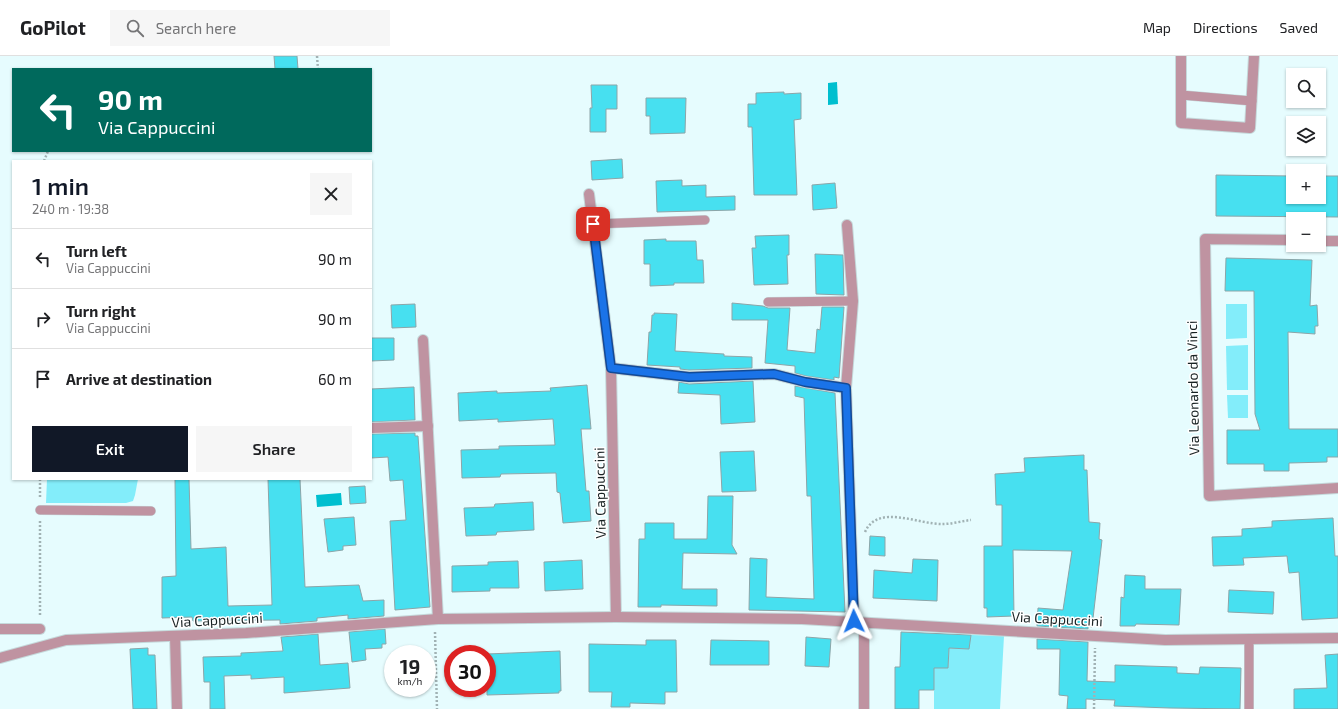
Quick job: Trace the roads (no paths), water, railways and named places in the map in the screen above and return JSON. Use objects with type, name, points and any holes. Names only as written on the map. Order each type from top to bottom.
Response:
[{"type":"street","points":[[1181,56],[1181,123],[1250,128],[1254,56]]},
{"type":"street","name":"Via Cappuccini","points":[[589,194],[611,368],[616,617]]},
{"type":"street","points":[[847,225],[852,301],[846,388],[864,709]]},
{"type":"street","name":"Via Leonardo da Vinci","points":[[1286,240],[1205,239],[1209,496],[1338,488]]},
{"type":"street","points":[[1326,241],[1338,241]]},
{"type":"street","points":[[423,340],[436,619]]},
{"type":"street","points":[[611,368],[689,377],[774,374],[805,382],[846,388]]},
{"type":"street","points":[[372,428],[428,426]]},
{"type":"street","name":"Via Cappuccini","points":[[0,658],[66,640],[246,633],[436,619],[616,617],[748,618],[859,622],[1165,640],[1338,638]]},
{"type":"street","points":[[0,629],[40,629]]},
{"type":"street","points":[[175,636],[177,709]]},
{"type":"lane","points":[[1181,95],[1252,100]]},
{"type":"lane","points":[[593,224],[705,220]]},
{"type":"lane","points":[[768,302],[852,301]]},
{"type":"lane","points":[[40,510],[151,511]]},
{"type":"lane","points":[[1249,639],[1249,709]]}]
